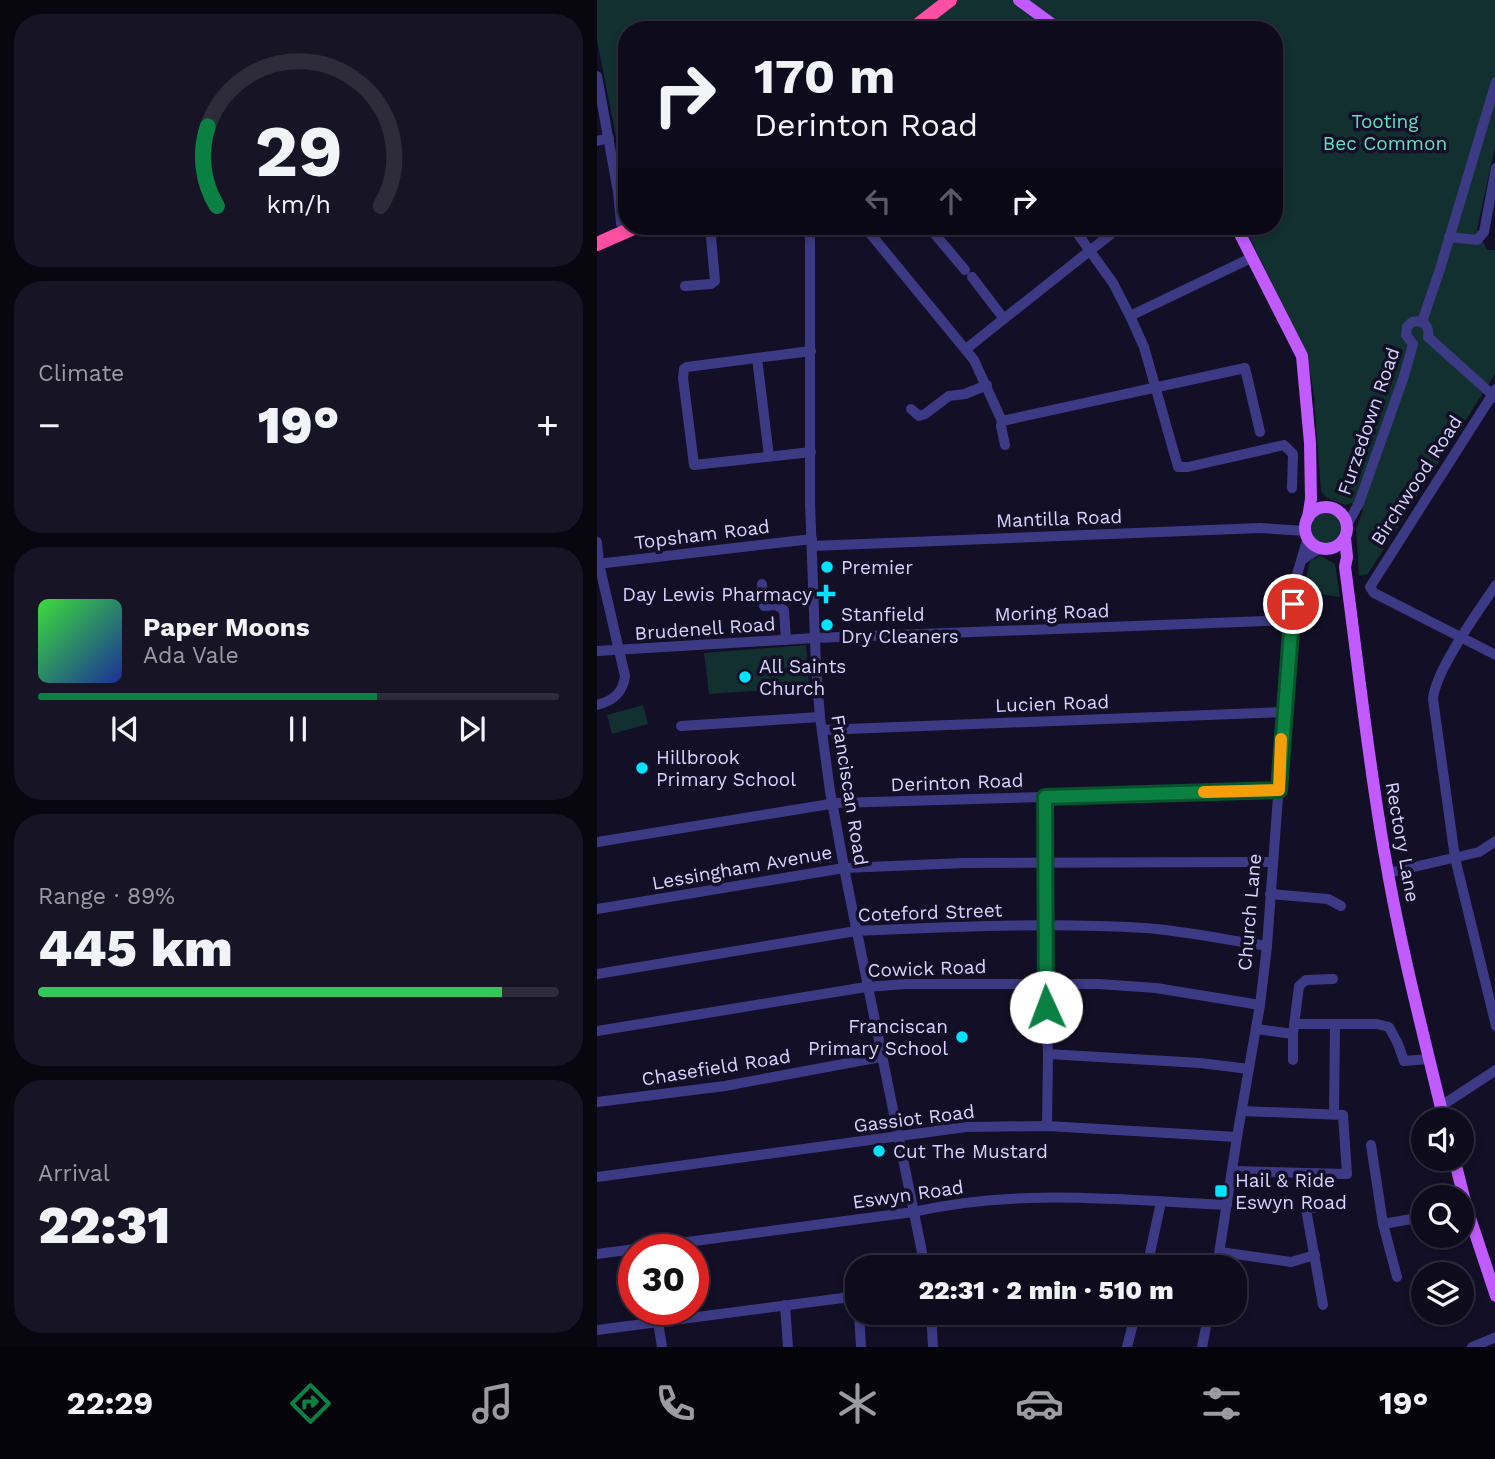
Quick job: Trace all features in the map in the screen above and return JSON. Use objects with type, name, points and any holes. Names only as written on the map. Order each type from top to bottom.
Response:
[{"type":"highway","points":[[923,21],[951,0]]},
{"type":"highway","points":[[597,244],[618,235]]},
{"type":"main road","points":[[1019,0],[1048,21]]},
{"type":"main road","points":[[1240,235],[1302,356],[1316,503],[1307,529],[1313,545],[1324,548],[1336,546],[1345,526],[1334,509],[1316,503]]},
{"type":"main road","name":"Rectory Lane","points":[[1345,526],[1345,567],[1367,749],[1388,873],[1441,1106]]},
{"type":"main road","points":[[1324,548],[1345,567]]},
{"type":"main road","points":[[1474,1237],[1495,1296]]},
{"type":"street","points":[[597,76],[618,202]]},
{"type":"street","points":[[1422,322],[1495,82]]},
{"type":"street","points":[[597,141],[609,138]]},
{"type":"street","points":[[1449,237],[1477,240],[1484,232],[1495,168]]},
{"type":"street","points":[[685,286],[715,281],[711,235]]},
{"type":"street","name":"Franciscan Road","points":[[810,235],[812,542],[820,718],[832,803],[856,931],[922,1255]]},
{"type":"street","points":[[871,235],[966,349],[987,385],[1002,421],[1005,445]]},
{"type":"street","points":[[936,235],[1004,319]]},
{"type":"street","points":[[1079,235],[1113,283],[1144,347],[1178,467],[1284,445],[1293,454],[1292,488]]},
{"type":"street","points":[[966,349],[1110,235]]},
{"type":"street","points":[[1130,316],[1251,258]]},
{"type":"street","points":[[1415,321],[1422,322],[1428,327],[1428,337],[1424,342],[1413,344],[1406,335],[1407,327],[1415,321]]},
{"type":"street","points":[[1428,337],[1494,394]]},
{"type":"street","name":"Furzedown Road","points":[[1345,526],[1356,509],[1413,344]]},
{"type":"street","points":[[811,351],[687,368],[684,369],[683,378],[694,465],[811,452]]},
{"type":"street","points":[[757,358],[769,456]]},
{"type":"street","points":[[1002,421],[1245,368],[1260,432]]},
{"type":"street","points":[[911,409],[919,416],[949,396],[965,394],[987,385]]},
{"type":"street","name":"Birchwood Road","points":[[1461,638],[1371,590],[1371,583],[1494,394]]},
{"type":"street","name":"Mantilla Road","points":[[812,542],[1260,528],[1307,529]]},
{"type":"street","name":"Church Lane","points":[[1218,1255],[1260,1005],[1267,946],[1291,621],[1296,578],[1307,529]]},
{"type":"street","points":[[597,542],[598,564],[625,676],[623,686],[611,701],[597,705]]},
{"type":"street","name":"Topsham Road","points":[[598,564],[812,542]]},
{"type":"street","points":[[1302,559],[1324,548]]},
{"type":"street","points":[[762,584],[764,606],[776,605],[784,610],[786,640]]},
{"type":"street","points":[[1495,585],[1461,638],[1433,694],[1455,858],[1495,1026]]},
{"type":"street","name":"Moring Road","points":[[815,638],[1291,621]]},
{"type":"street","name":"Brudenell Road","points":[[597,652],[815,638]]},
{"type":"street","points":[[1461,638],[1495,655]]},
{"type":"street","name":"Lucien Road","points":[[822,730],[1283,712]]},
{"type":"street","points":[[680,726],[820,718]]},
{"type":"street","name":"Derinton Road","points":[[597,842],[832,803],[1279,790]]},
{"type":"street","points":[[1045,797],[1047,1126]]},
{"type":"street","points":[[1388,873],[1455,858],[1484,849],[1495,841]]},
{"type":"street","name":"Lessingham Avenue","points":[[597,909],[844,867],[1272,862]]},
{"type":"street","points":[[1270,894],[1328,899],[1341,906]]},
{"type":"street","name":"Coteford Street","points":[[597,974],[856,931],[1046,926],[1148,929],[1267,946]]},
{"type":"street","points":[[1293,1060],[1294,1029],[1302,982],[1333,979]]},
{"type":"street","name":"Cowick Road","points":[[597,1031],[867,987],[906,984],[1045,983],[1156,988],[1260,1005]]},
{"type":"street","points":[[1334,1114],[1335,1024]]},
{"type":"street","points":[[1256,1029],[1376,1024],[1389,1027],[1404,1061],[1429,1059]]},
{"type":"street","points":[[1048,1054],[1200,1063],[1249,1069]]},
{"type":"street","name":"Chasefield Road","points":[[597,1102],[725,1086],[881,1057]]},
{"type":"street","points":[[1441,1106],[1495,1070]]},
{"type":"street","points":[[1232,1171],[1347,1174],[1343,1115],[1242,1111]]},
{"type":"street","name":"Gassiot Road","points":[[597,1177],[966,1127],[1047,1126],[1237,1137]]},
{"type":"street","points":[[1371,1145],[1383,1224],[1397,1277]]},
{"type":"street","name":"Eswyn Road","points":[[597,1254],[913,1212],[953,1203],[1074,1197],[1227,1205]]},
{"type":"street","points":[[1149,1255],[1161,1202]]},
{"type":"street","points":[[1323,1305],[1306,1209],[1341,1203]]},
{"type":"street","points":[[1383,1224],[1411,1219]]},
{"type":"street","points":[[1219,1251],[1291,1262],[1315,1255]]},
{"type":"street","points":[[709,1315],[845,1298]]},
{"type":"street","points":[[785,1305],[788,1347]]},
{"type":"street","points":[[597,1330],[635,1325]]},
{"type":"street","points":[[658,1325],[662,1347]]},
{"type":"street","points":[[860,1325],[861,1347]]},
{"type":"street","points":[[932,1325],[933,1347]]},
{"type":"street","points":[[1127,1347],[1133,1325]]},
{"type":"street","points":[[1202,1347],[1206,1325]]},
{"type":"street","points":[[1472,1347],[1495,1337]]},
{"type":"green space","name":"Tooting Bec Common","points":[[597,0],[1495,0],[1495,147],[1477,229],[1487,250],[1495,250],[1495,374],[1368,574],[1359,576],[1356,529],[1363,510],[1351,503],[1345,505],[1327,498],[1321,491],[1314,396],[1307,354],[1248,235],[1283,235],[1283,21],[618,21],[618,149],[597,40]]},
{"type":"green space","points":[[1326,512],[1338,516],[1342,528],[1338,540],[1326,544],[1314,540],[1310,528],[1314,516]]},
{"type":"green space","points":[[1321,556],[1335,564],[1340,597],[1303,592],[1310,561]]},
{"type":"green space","points":[[806,645],[809,687],[709,694],[704,653]]},
{"type":"green space","points":[[643,705],[648,724],[612,734],[607,715]]},
{"type":"slow traffic","points":[[1204,792],[1279,790],[1281,739]]},
{"type":"place","name":"Premier","points":[[827,567]]},
{"type":"place","name":"Day Lewis Pharmacy","points":[[826,594]]},
{"type":"place","name":"Stanfield Dry Cleaners","points":[[827,625]]},
{"type":"place","name":"All Saints Church","points":[[745,677]]},
{"type":"place","name":"Hillbrook Primary School","points":[[642,768]]},
{"type":"place","name":"Franciscan Primary School","points":[[962,1037]]},
{"type":"place","name":"Cut The Mustard","points":[[879,1151]]},
{"type":"place","name":"Hail & Ride Eswyn Road","points":[[1221,1191]]},
{"type":"route","points":[[1046,1007],[1045,797],[1279,790],[1293,604]]}]
